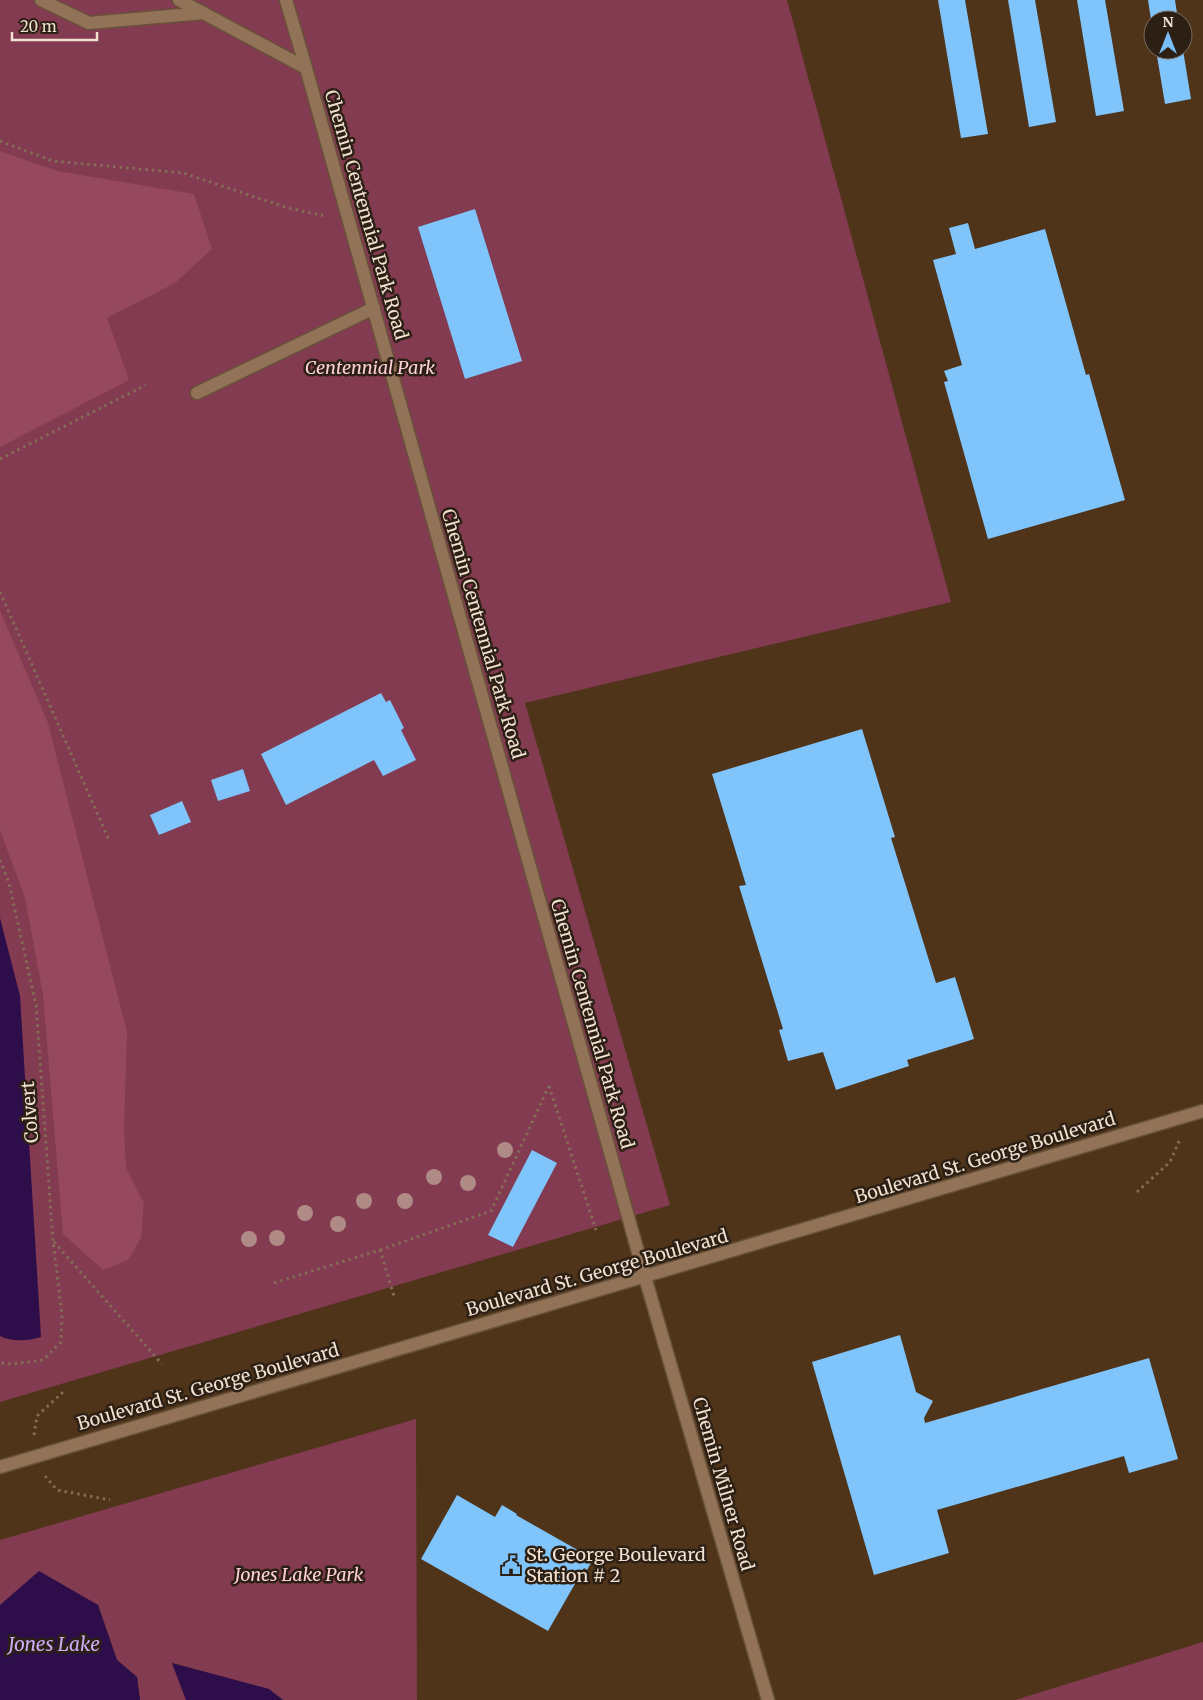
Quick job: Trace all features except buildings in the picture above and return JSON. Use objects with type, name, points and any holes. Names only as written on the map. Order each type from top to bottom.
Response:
[{"type":"street","points":[[41,0],[89,23],[204,13]]},
{"type":"street","points":[[179,0],[306,68]]},
{"type":"street","name":"Chemin Centennial Park Road","points":[[286,0],[645,1277]]},
{"type":"street","points":[[197,393],[374,308]]},
{"type":"street","name":"Boulevard St. George Boulevard","points":[[0,1467],[1197,1113]]},
{"type":"street","name":"Chemin Milner Road","points":[[645,1277],[768,1700]]},
{"type":"path","points":[[0,141],[52,161],[183,173],[288,208],[349,221]]},
{"type":"path","points":[[0,459],[146,385]]},
{"type":"path","points":[[0,592],[109,840]]},
{"type":"path","name":"Colvert","points":[[0,860],[9,883],[36,1005],[53,1241],[62,1314],[61,1342],[43,1360],[13,1364],[0,1363]]},
{"type":"path","points":[[274,1283],[380,1250],[491,1211],[549,1086],[596,1230]]},
{"type":"path","points":[[1137,1192],[1170,1162],[1197,1113]]},
{"type":"path","points":[[53,1241],[162,1364]]},
{"type":"path","points":[[380,1250],[394,1296]]},
{"type":"path","points":[[63,1392],[37,1416],[30,1458],[58,1490],[110,1500]]},
{"type":"green space","name":"Centennial Park","points":[[0,0],[787,0],[951,602],[525,703],[670,1205],[0,1402]]},
{"type":"green space","name":"Jones Lake Park","points":[[416,1419],[417,1700],[283,1700],[268,1689],[172,1663],[186,1700],[140,1700],[137,1677],[117,1660],[98,1605],[0,1605],[0,1540]]},
{"type":"green space","points":[[1203,1642],[1203,1700],[1015,1700]]},
{"type":"shaded area","points":[[0,151],[57,171],[194,194],[212,249],[175,283],[107,318],[129,380],[0,447]]},
{"type":"shaded area","points":[[0,611],[48,723],[127,1032],[124,1129],[126,1168],[144,1203],[141,1238],[128,1260],[103,1270],[63,1234],[43,995],[25,898],[0,830]]},
{"type":"water","points":[[0,918],[20,996],[41,1337],[25,1340],[15,1340],[0,1336]]},
{"type":"water","name":"Jones Lake","points":[[39,1571],[98,1605],[117,1660],[137,1677],[140,1700],[0,1700],[0,1605]]},
{"type":"water","points":[[172,1663],[269,1689],[283,1700],[186,1700]]},
{"type":"place","name":"St. George Boulevard Station # 2","points":[[511,1565]]}]
